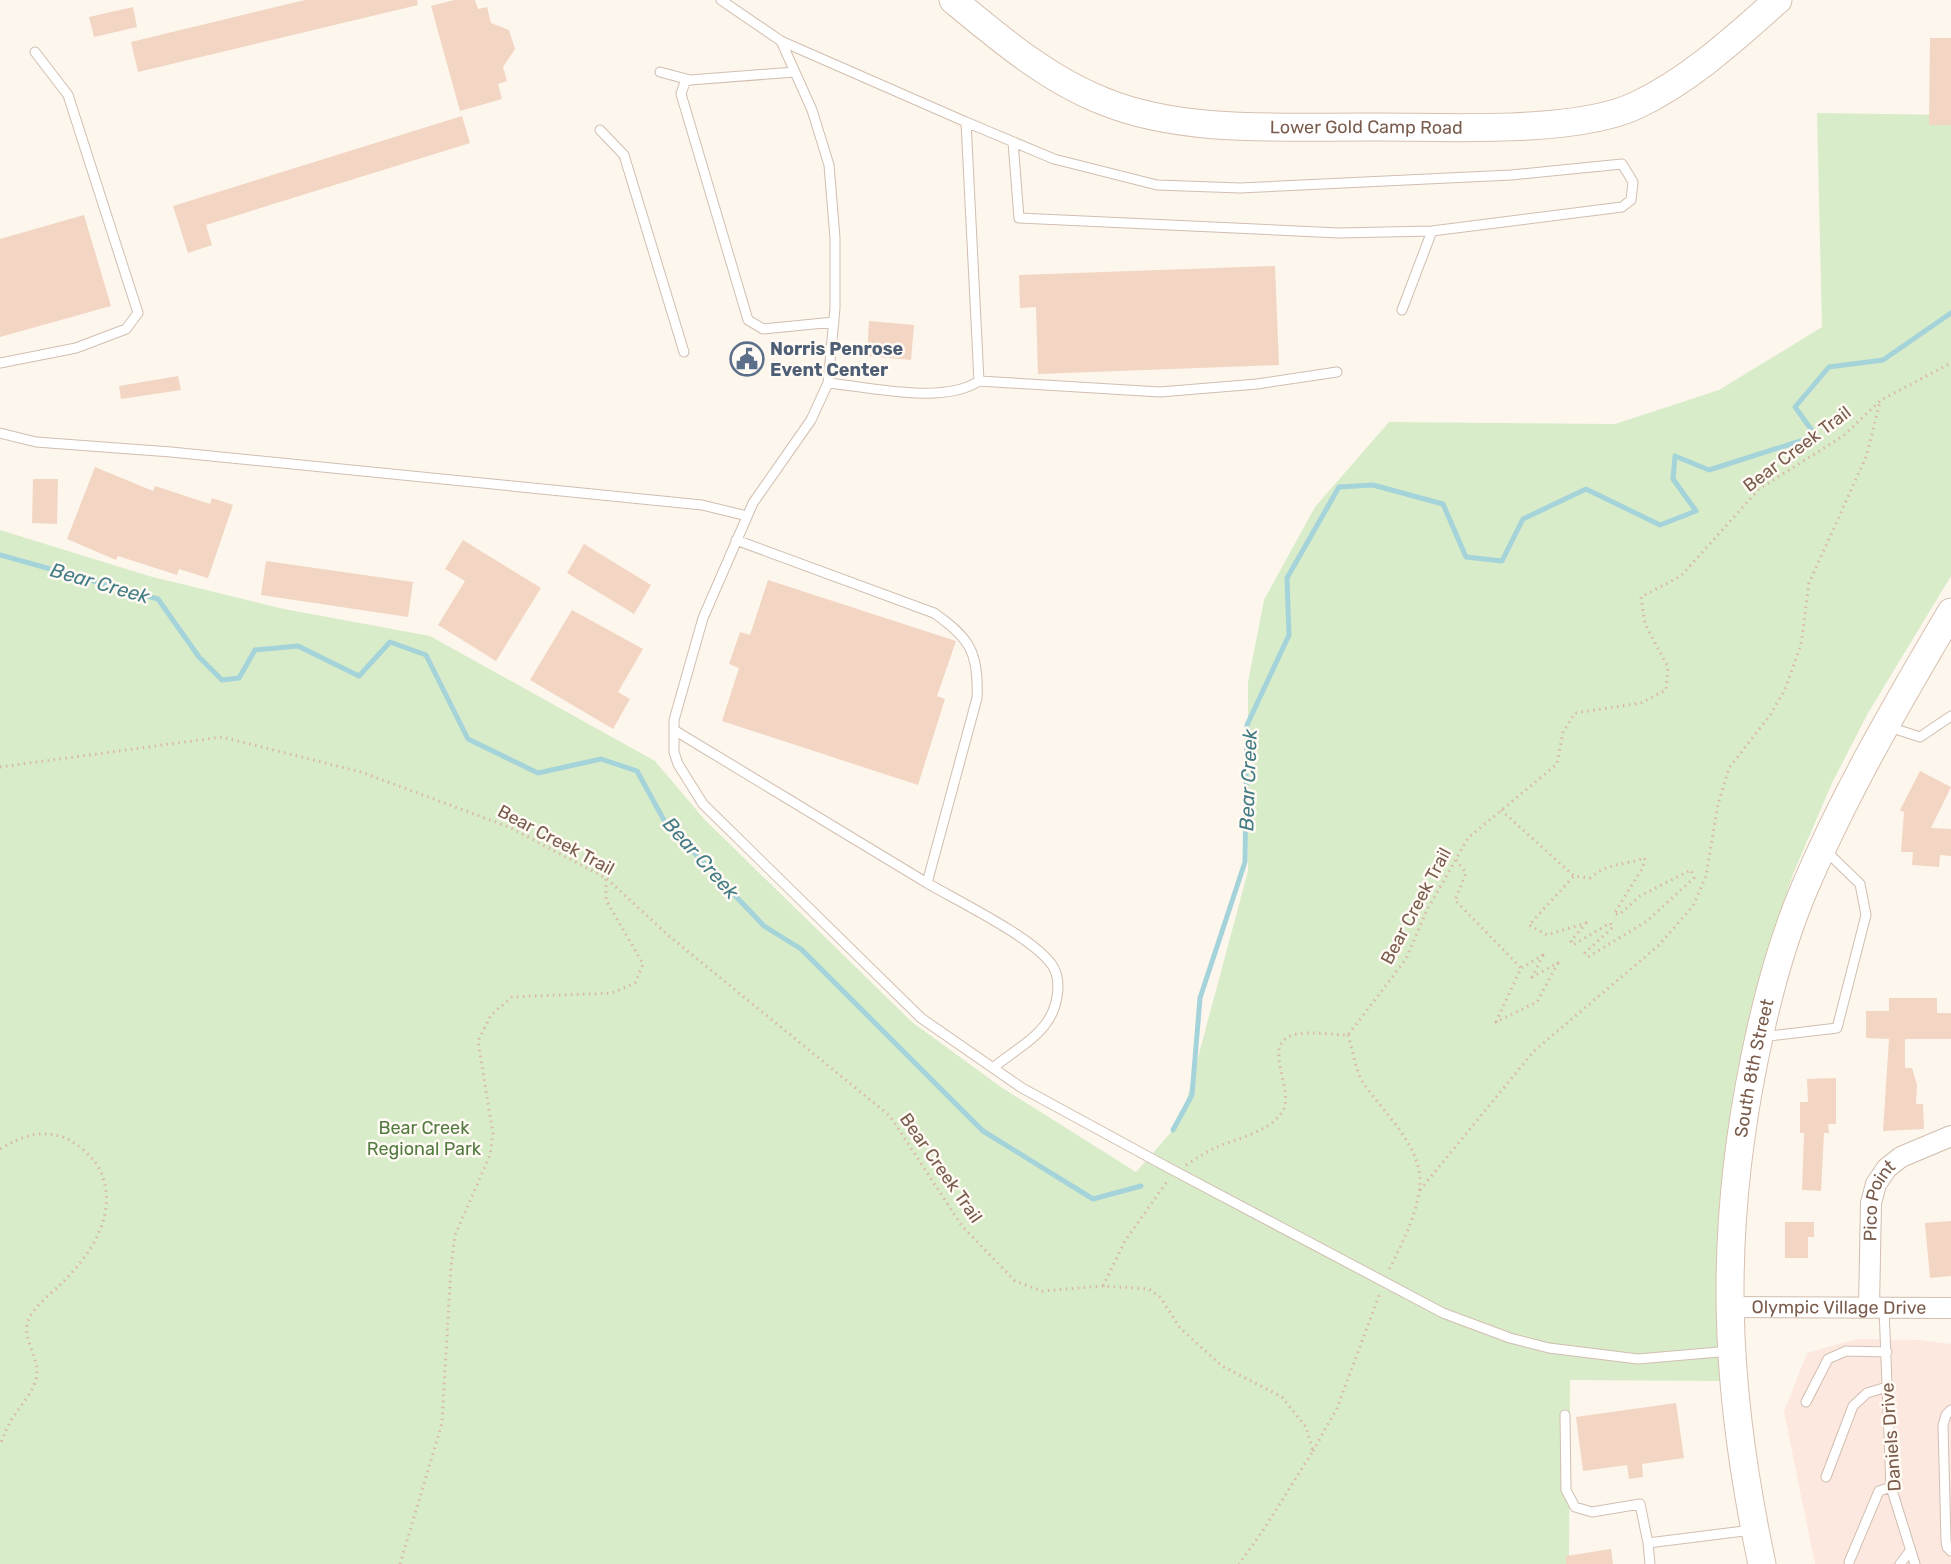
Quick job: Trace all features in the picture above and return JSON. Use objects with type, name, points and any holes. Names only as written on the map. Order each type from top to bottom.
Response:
[{"type":"main road","name":"Lower Gold Camp Road","points":[[953,0],[1047,72],[1103,102],[1134,112],[1207,123],[1452,127],[1569,122],[1607,116],[1636,106],[1667,88],[1729,43],[1778,0]]},
{"type":"main road","name":"South 8th Street","points":[[1762,1564],[1740,1452],[1730,1351],[1728,1307],[1732,1198],[1740,1132],[1759,1037],[1778,960],[1804,889],[1822,848],[1884,726],[1950,614]]},
{"type":"street","name":"Pico Point","points":[[1877,1307],[1871,1203],[1876,1184],[1887,1168],[1901,1157],[1951,1136]]},
{"type":"street","name":"Olympic Village Drive","points":[[1728,1307],[1951,1308]]},
{"type":"lane","points":[[721,0],[781,41],[1013,142],[1054,159],[1157,185],[1240,188],[1511,175],[1622,164],[1633,182],[1631,200],[1622,207],[1432,231],[1339,233],[1019,218],[1013,142]]},
{"type":"lane","points":[[781,41],[812,110],[829,165],[835,238],[834,322],[828,383],[811,420],[768,478],[747,516],[703,618],[674,730],[674,752],[678,764],[703,804],[921,1017],[994,1066],[1022,1088],[1175,1171],[1443,1313],[1483,1329],[1549,1348],[1638,1359],[1730,1351]]},
{"type":"lane","points":[[0,363],[76,348],[126,330],[138,313],[68,95],[35,52]]},
{"type":"lane","points":[[660,72],[690,80],[795,72]]},
{"type":"lane","points":[[690,80],[685,82],[681,94],[748,320],[763,329],[834,322]]},
{"type":"lane","points":[[966,122],[979,381]]},
{"type":"lane","points":[[600,130],[624,155],[684,352]]},
{"type":"lane","points":[[1402,310],[1432,231]]},
{"type":"lane","points":[[828,383],[938,394],[967,389],[979,381],[1160,392],[1257,384],[1337,372]]},
{"type":"lane","points":[[0,433],[36,442],[171,452],[702,505],[747,516]]},
{"type":"lane","points":[[736,540],[934,613],[960,632],[971,648],[978,678],[977,698],[927,883]]},
{"type":"lane","points":[[1884,726],[1920,737],[1951,716]]},
{"type":"lane","points":[[674,730],[1038,948],[1054,967],[1058,986],[1055,1007],[1046,1023],[994,1066]]},
{"type":"lane","points":[[1759,1037],[1837,1028],[1866,915],[1860,884],[1822,848]]},
{"type":"lane","name":"Daniels Drive","points":[[1877,1307],[1887,1352],[1891,1486],[1915,1564]]},
{"type":"lane","points":[[1806,1402],[1828,1359],[1846,1352],[1887,1352]]},
{"type":"lane","points":[[1826,1477],[1853,1406],[1867,1393],[1887,1387]]},
{"type":"lane","points":[[1951,1410],[1946,1415],[1943,1425],[1946,1540],[1947,1547],[1951,1551]]},
{"type":"lane","points":[[1565,1415],[1566,1490],[1570,1502],[1582,1511],[1592,1512],[1640,1504],[1650,1564]]},
{"type":"lane","points":[[1849,1562],[1879,1491],[1891,1486]]},
{"type":"lane","points":[[1648,1543],[1755,1530]]},
{"type":"lane","points":[[1900,1564],[1910,1551]]},
{"type":"path","name":"Bear Creek Trail","points":[[1348,1035],[1406,959],[1426,912],[1468,838],[1557,764],[1563,732],[1575,713],[1641,703],[1666,690],[1668,667],[1645,624],[1641,597],[1681,576],[1759,489],[1843,436],[1881,400],[1951,363]]},
{"type":"path","points":[[1420,1190],[1534,1052],[1658,946],[1693,906],[1706,876],[1718,804],[1729,768],[1771,714],[1785,690],[1801,645],[1809,583],[1866,457],[1881,400]]},
{"type":"path","name":"Bear Creek Trail","points":[[0,767],[222,737],[361,772],[509,827],[606,878],[669,936],[890,1116],[962,1226],[1015,1281],[1042,1291],[1103,1286],[1149,1288],[1160,1297],[1180,1328],[1222,1366],[1282,1397],[1306,1426],[1313,1451]]},
{"type":"path","points":[[1501,810],[1574,876],[1590,878],[1605,866],[1624,865],[1645,858],[1643,867],[1614,914],[1620,914],[1640,896],[1691,870],[1694,878],[1647,921],[1588,957],[1585,954],[1613,927],[1610,923],[1573,945],[1571,941],[1586,923],[1547,934],[1529,925],[1574,876]]},
{"type":"path","points":[[1455,860],[1466,873],[1455,900],[1521,968]]},
{"type":"path","points":[[400,1564],[442,1423],[451,1267],[456,1235],[490,1155],[493,1134],[478,1041],[491,1015],[512,997],[612,993],[635,983],[643,964],[606,900],[606,878]]},
{"type":"path","points":[[1543,955],[1532,977],[1558,963],[1537,1002],[1496,1022],[1511,990],[1521,968],[1543,955]]},
{"type":"path","points":[[1103,1286],[1125,1241],[1175,1171],[1216,1148],[1267,1126],[1280,1115],[1287,1104],[1286,1089],[1278,1063],[1282,1044],[1288,1038],[1298,1034],[1348,1035],[1362,1081],[1404,1136],[1418,1166],[1420,1190],[1410,1224],[1384,1282],[1337,1408],[1313,1451],[1239,1564]]},
{"type":"path","points":[[0,1149],[24,1136],[44,1132],[69,1138],[97,1164],[106,1184],[107,1209],[92,1249],[76,1269],[44,1300],[27,1323],[28,1342],[37,1372],[33,1387],[9,1423],[0,1445]]},
{"type":"shaded area","points":[[1857,1339],[1920,1340],[1951,1344],[1951,1564],[1815,1564],[1784,1412],[1807,1353]]},
{"type":"green space","name":"Bear Creek Regional Park","points":[[1817,113],[1951,115],[1951,576],[1868,713],[1832,783],[1793,874],[1762,968],[1738,1069],[1719,1204],[1717,1266],[1725,1381],[1570,1380],[1569,1564],[0,1564],[0,530],[149,576],[284,609],[430,636],[655,761],[705,820],[912,1022],[1001,1087],[1136,1172],[1181,1121],[1248,871],[1248,682],[1264,600],[1315,507],[1389,422],[1615,424],[1719,390],[1822,327]]},
{"type":"building","points":[[305,0],[417,0],[418,5],[138,72],[131,42]]},
{"type":"building","points":[[454,0],[475,0],[478,9],[487,7],[491,23],[509,30],[515,49],[503,67],[507,81],[498,84],[502,99],[460,111],[431,6]]},
{"type":"building","points":[[133,7],[137,27],[94,37],[89,17]]},
{"type":"building","points":[[1930,38],[1951,38],[1951,125],[1929,125]]},
{"type":"building","points":[[462,116],[470,143],[206,225],[212,245],[188,253],[173,206]]},
{"type":"building","points":[[84,215],[111,306],[0,337],[0,239]]},
{"type":"building","points":[[1275,266],[1279,365],[1038,374],[1036,307],[1020,308],[1019,275]]},
{"type":"building","points":[[869,321],[914,325],[911,360],[867,356]]},
{"type":"building","points":[[178,376],[181,390],[121,399],[119,386]]},
{"type":"building","points":[[95,467],[153,491],[155,486],[210,504],[212,498],[233,505],[208,578],[179,569],[177,575],[118,556],[116,560],[67,539]]},
{"type":"building","points":[[33,479],[58,479],[57,524],[32,523]]},
{"type":"building","points":[[463,540],[541,588],[496,661],[438,625],[465,581],[445,569]]},
{"type":"building","points":[[584,544],[651,585],[634,614],[567,573]]},
{"type":"building","points":[[266,561],[413,582],[408,617],[261,595]]},
{"type":"building","points":[[768,580],[956,641],[937,696],[945,699],[918,785],[722,721],[739,668],[729,664],[740,632],[750,635]]},
{"type":"building","points":[[572,610],[643,649],[618,692],[630,699],[613,729],[530,680]]},
{"type":"building","points":[[1920,771],[1951,787],[1931,828],[1951,829],[1951,856],[1940,855],[1939,867],[1912,865],[1913,852],[1901,852],[1904,812],[1900,810]]},
{"type":"building","points":[[1889,998],[1937,998],[1937,1013],[1951,1013],[1951,1039],[1905,1039],[1905,1068],[1912,1068],[1917,1085],[1916,1104],[1923,1104],[1924,1129],[1883,1131],[1889,1039],[1866,1038],[1866,1011],[1889,1011]]},
{"type":"building","points":[[1836,1078],[1836,1124],[1828,1124],[1829,1133],[1824,1133],[1821,1191],[1802,1190],[1804,1133],[1800,1133],[1800,1102],[1808,1102],[1807,1079]]},
{"type":"building","points":[[1951,1221],[1951,1276],[1930,1278],[1925,1223]]},
{"type":"building","points":[[1785,1222],[1814,1222],[1814,1237],[1808,1237],[1808,1258],[1785,1258]]},
{"type":"building","points":[[1676,1403],[1684,1458],[1642,1464],[1643,1477],[1629,1479],[1627,1465],[1583,1471],[1576,1417]]},
{"type":"building","points":[[1611,1549],[1613,1564],[1566,1564],[1566,1556]]},
{"type":"waterway","name":"Bear Creek","points":[[1173,1130],[1192,1095],[1200,998],[1245,862],[1247,725],[1289,635],[1287,578],[1339,487],[1373,485],[1443,504],[1466,557],[1502,561],[1523,519],[1586,489],[1660,525],[1696,511],[1673,479],[1675,456],[1709,470],[1816,436],[1795,407],[1829,367],[1883,360],[1951,313]]},
{"type":"waterway","name":"Bear Creek","points":[[0,555],[158,599],[199,657],[222,680],[239,678],[255,650],[298,646],[359,676],[390,642],[426,655],[468,739],[538,773],[601,759],[637,771],[665,822],[764,926],[801,949],[983,1131],[1093,1199],[1141,1186]]},
{"type":"place","name":"Norris Penrose Event Center","points":[[747,359]]}]
